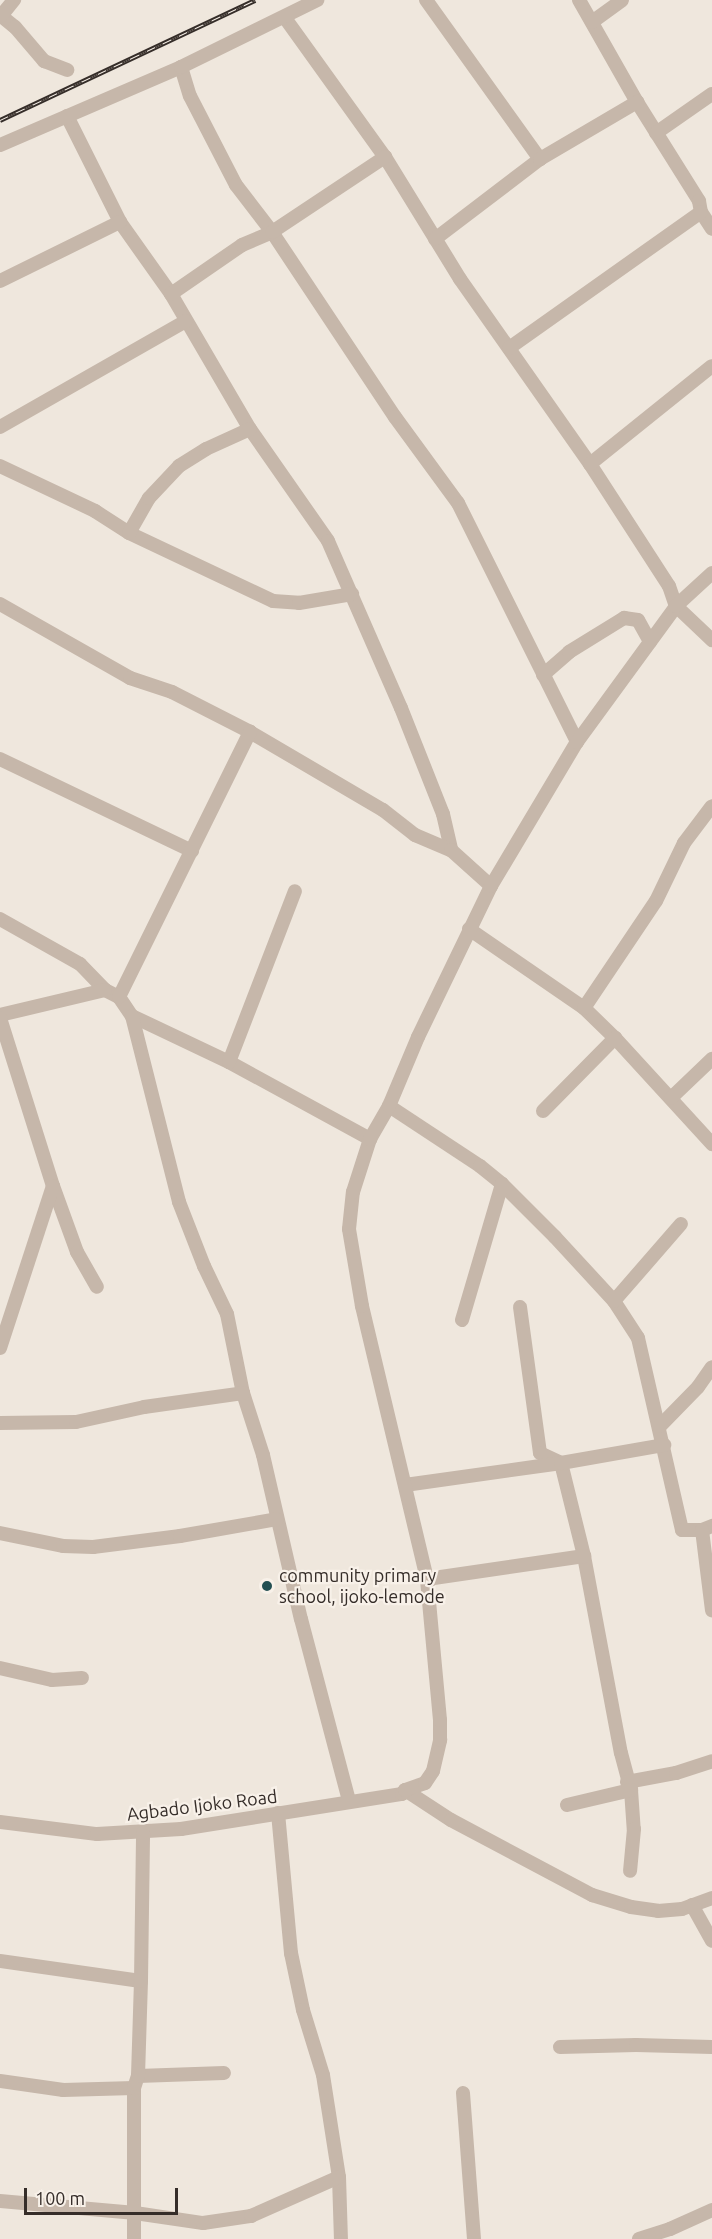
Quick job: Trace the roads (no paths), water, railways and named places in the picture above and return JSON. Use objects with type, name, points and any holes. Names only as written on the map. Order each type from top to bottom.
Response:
[{"type":"street","points":[[14,0],[1,16],[44,61],[67,70]]},
{"type":"street","points":[[0,145],[181,68],[317,0]]},
{"type":"street","points":[[426,0],[540,159]]},
{"type":"street","points":[[579,0],[637,102],[699,201],[701,212],[712,229]]},
{"type":"street","points":[[592,22],[622,0]]},
{"type":"street","points":[[285,18],[385,157],[435,239],[590,464],[669,586],[676,606],[712,640]]},
{"type":"street","points":[[181,68],[190,96],[228,173],[272,232],[395,417],[458,503],[577,741]]},
{"type":"street","points":[[656,133],[712,94]]},
{"type":"street","points":[[435,239],[540,159],[637,102]]},
{"type":"street","points":[[67,116],[120,222],[171,294],[250,429],[328,541],[443,814],[451,850]]},
{"type":"street","points":[[171,294],[242,244],[272,232],[385,157]]},
{"type":"street","points":[[509,348],[701,212]]},
{"type":"street","points":[[0,281],[120,222]]},
{"type":"street","points":[[0,427],[186,321]]},
{"type":"street","points":[[590,464],[712,366]]},
{"type":"street","points":[[129,533],[149,498],[179,466],[206,449],[250,429]]},
{"type":"street","points":[[0,466],[94,511],[129,533],[273,601],[299,603],[351,594]]},
{"type":"street","points":[[584,1556],[427,1580],[362,1306],[350,1229],[353,1192],[370,1139],[389,1106],[491,886],[577,741],[676,606],[712,573]]},
{"type":"street","points":[[0,604],[130,678],[172,692],[250,732],[383,810],[415,835],[451,850],[491,886]]},
{"type":"street","points":[[543,675],[569,652],[624,618],[638,620],[650,642]]},
{"type":"street","points":[[119,997],[250,732]]},
{"type":"street","points":[[0,759],[192,851]]},
{"type":"street","points":[[584,1008],[656,901],[684,843],[712,806]]},
{"type":"street","points":[[229,1062],[295,891]]},
{"type":"street","points":[[0,920],[80,964],[105,990],[119,997],[132,1016],[179,1202],[204,1266],[227,1314],[243,1393],[263,1455],[277,1519],[349,1801]]},
{"type":"street","points":[[470,929],[584,1008],[712,1142]]},
{"type":"street","points":[[98,1287],[77,1252],[53,1186],[0,1016],[105,990]]},
{"type":"street","points":[[132,1016],[229,1062],[370,1139]]},
{"type":"street","points":[[543,1111],[615,1038]]},
{"type":"street","points":[[671,1098],[712,1059]]},
{"type":"street","points":[[389,1106],[480,1166],[502,1184],[614,1301],[638,1338],[682,1530],[707,1528],[712,1610]]},
{"type":"street","points":[[462,1320],[502,1184]]},
{"type":"street","points":[[0,1348],[53,1186]]},
{"type":"street","points":[[614,1301],[681,1224]]},
{"type":"street","points":[[520,1307],[540,1453],[561,1463]]},
{"type":"street","points":[[660,1426],[698,1387],[712,1367]]},
{"type":"street","points":[[0,1423],[76,1422],[144,1407],[243,1393]]},
{"type":"street","points":[[405,1485],[561,1463],[664,1444]]},
{"type":"street","points":[[561,1463],[584,1556],[629,1786],[634,1829],[630,1871]]},
{"type":"street","points":[[0,1533],[63,1546],[93,1548],[277,1519]]},
{"type":"street","name":"Agbado Ijoko Road","points":[[0,1822],[97,1834],[143,1833],[402,1794],[405,1790],[425,1783],[433,1771],[441,1740],[427,1580]]},
{"type":"street","points":[[0,1668],[52,1680],[82,1678]]},
{"type":"street","points":[[567,1805],[712,1761]]},
{"type":"street","points":[[405,1790],[460,1826],[591,1895],[631,1907],[658,1911],[692,1905],[712,1898]]},
{"type":"street","points":[[278,1813],[291,1953],[303,2010],[323,2075],[339,2177],[341,2239]]},
{"type":"street","points":[[134,2239],[143,1833]]},
{"type":"street","points":[[692,1905],[712,1941]]},
{"type":"street","points":[[0,1961],[141,1981]]},
{"type":"street","points":[[560,2047],[636,2044],[712,2047]]},
{"type":"street","points":[[0,2081],[63,2090],[224,2073]]},
{"type":"street","points":[[463,2093],[474,2239]]},
{"type":"street","points":[[0,2201],[135,2213],[203,2223],[251,2216],[339,2177]]},
{"type":"street","points":[[639,2239],[670,2229],[712,2210]]},
{"type":"railway","points":[[0,120],[255,0]]},
{"type":"place","name":"community primary school, ijoko-lemode","points":[[267,1586]]}]
